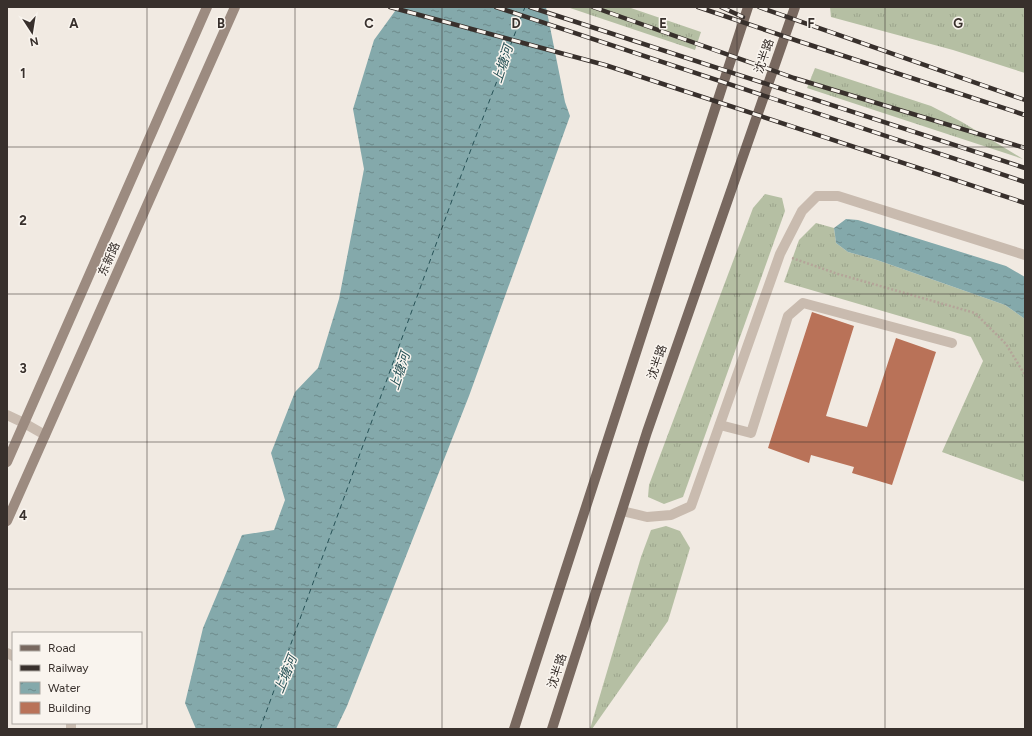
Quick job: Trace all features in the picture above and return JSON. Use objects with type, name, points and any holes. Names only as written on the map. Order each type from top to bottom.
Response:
[{"type":"main road","name":"东新路","points":[[7,462],[207,7]]},
{"type":"main road","name":"东新路","points":[[7,521],[235,7]]},
{"type":"main road","name":"沈半路","points":[[514,729],[748,7]]},
{"type":"main road","name":"沈半路","points":[[552,729],[647,432],[795,7]]},
{"type":"street","points":[[622,511],[647,517],[665,516],[671,515],[691,506],[780,254],[802,211],[817,196],[838,196],[1025,255]]},
{"type":"street","points":[[720,425],[751,433],[788,316],[803,303],[952,343]]},
{"type":"street","points":[[7,415],[45,435]]},
{"type":"path","points":[[780,254],[838,274],[975,313],[1006,344],[1025,375]]},
{"type":"green space","points":[[567,7],[628,7],[701,32],[695,50]]},
{"type":"green space","points":[[830,7],[1025,7],[1025,73],[953,50],[831,17]]},
{"type":"green space","points":[[815,68],[931,106],[962,122],[1023,159],[807,88]]},
{"type":"green space","points":[[765,194],[782,198],[785,211],[683,497],[664,504],[648,497],[649,485],[753,208]]},
{"type":"green space","points":[[816,223],[834,228],[836,243],[848,252],[877,260],[1005,305],[1025,319],[1025,482],[942,452],[983,361],[971,337],[784,282],[799,240]]},
{"type":"green space","points":[[666,526],[680,531],[690,548],[668,621],[592,729],[590,729],[641,557],[651,530]]},
{"type":"water","name":"上塘河","points":[[398,7],[546,7],[565,102],[570,116],[469,396],[347,706],[336,729],[196,729],[185,703],[203,628],[242,535],[274,530],[285,500],[271,453],[295,392],[318,368],[339,299],[364,169],[353,109],[374,40]]},
{"type":"water","points":[[846,219],[858,220],[1006,266],[1025,277],[1025,319],[1005,305],[877,260],[848,252],[836,243],[834,228]]},
{"type":"building","points":[[812,312],[854,326],[826,416],[867,427],[896,338],[936,352],[892,485],[852,473],[854,467],[811,455],[809,463],[768,448]]},
{"type":"ferry route","points":[[260,729],[459,181],[525,7]]},
{"type":"railway","points":[[390,7],[605,65],[1025,203]]},
{"type":"railway","points":[[496,7],[1025,182]]},
{"type":"railway","points":[[530,7],[1025,168]]},
{"type":"railway","points":[[593,7],[794,78],[1025,148]]},
{"type":"railway","points":[[698,7],[1025,115]]},
{"type":"railway","points":[[721,7],[743,17]]},
{"type":"railway","points":[[759,7],[1025,100]]}]
